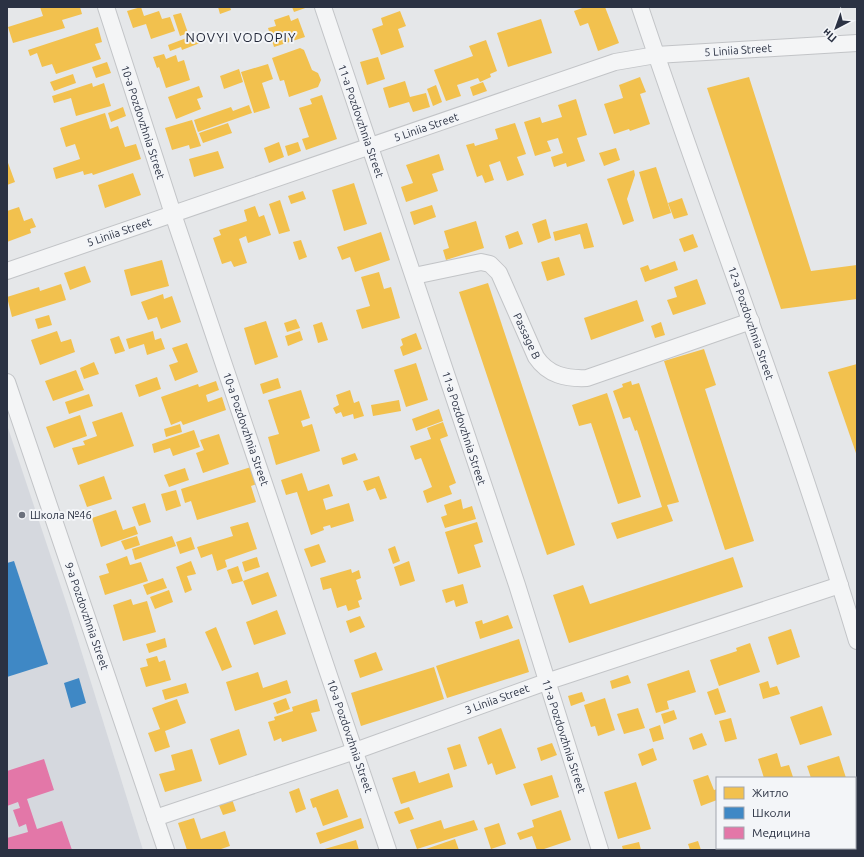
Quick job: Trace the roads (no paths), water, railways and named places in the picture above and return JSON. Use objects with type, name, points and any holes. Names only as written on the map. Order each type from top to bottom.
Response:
[{"type":"street","name":"10-a Pozdovzhnia Street","points":[[106,7],[173,214],[388,850]]},
{"type":"street","name":"11-a Pozdovzhnia Street","points":[[323,7],[517,585],[546,682],[600,850]]},
{"type":"street","name":"12-a Pozdovzhnia Street","points":[[640,7],[656,56],[751,321],[857,641]]},
{"type":"street","name":"5 Liniia Street","points":[[7,271],[615,62],[656,56],[857,43]]},
{"type":"street","name":"Passage B","points":[[414,276],[481,262],[490,264],[499,273],[536,357],[543,367],[569,379],[586,378],[751,321]]},
{"type":"street","name":"9-a Pozdovzhnia Street","points":[[7,382],[166,850]]},
{"type":"street","name":"3 Liniia Street","points":[[155,818],[355,751],[546,682],[840,586]]},
{"type":"place","name":"Школа №46","points":[[22,515]]},
{"type":"district","name":"NOVYI VODOPIY","points":[[241,37]]}]
